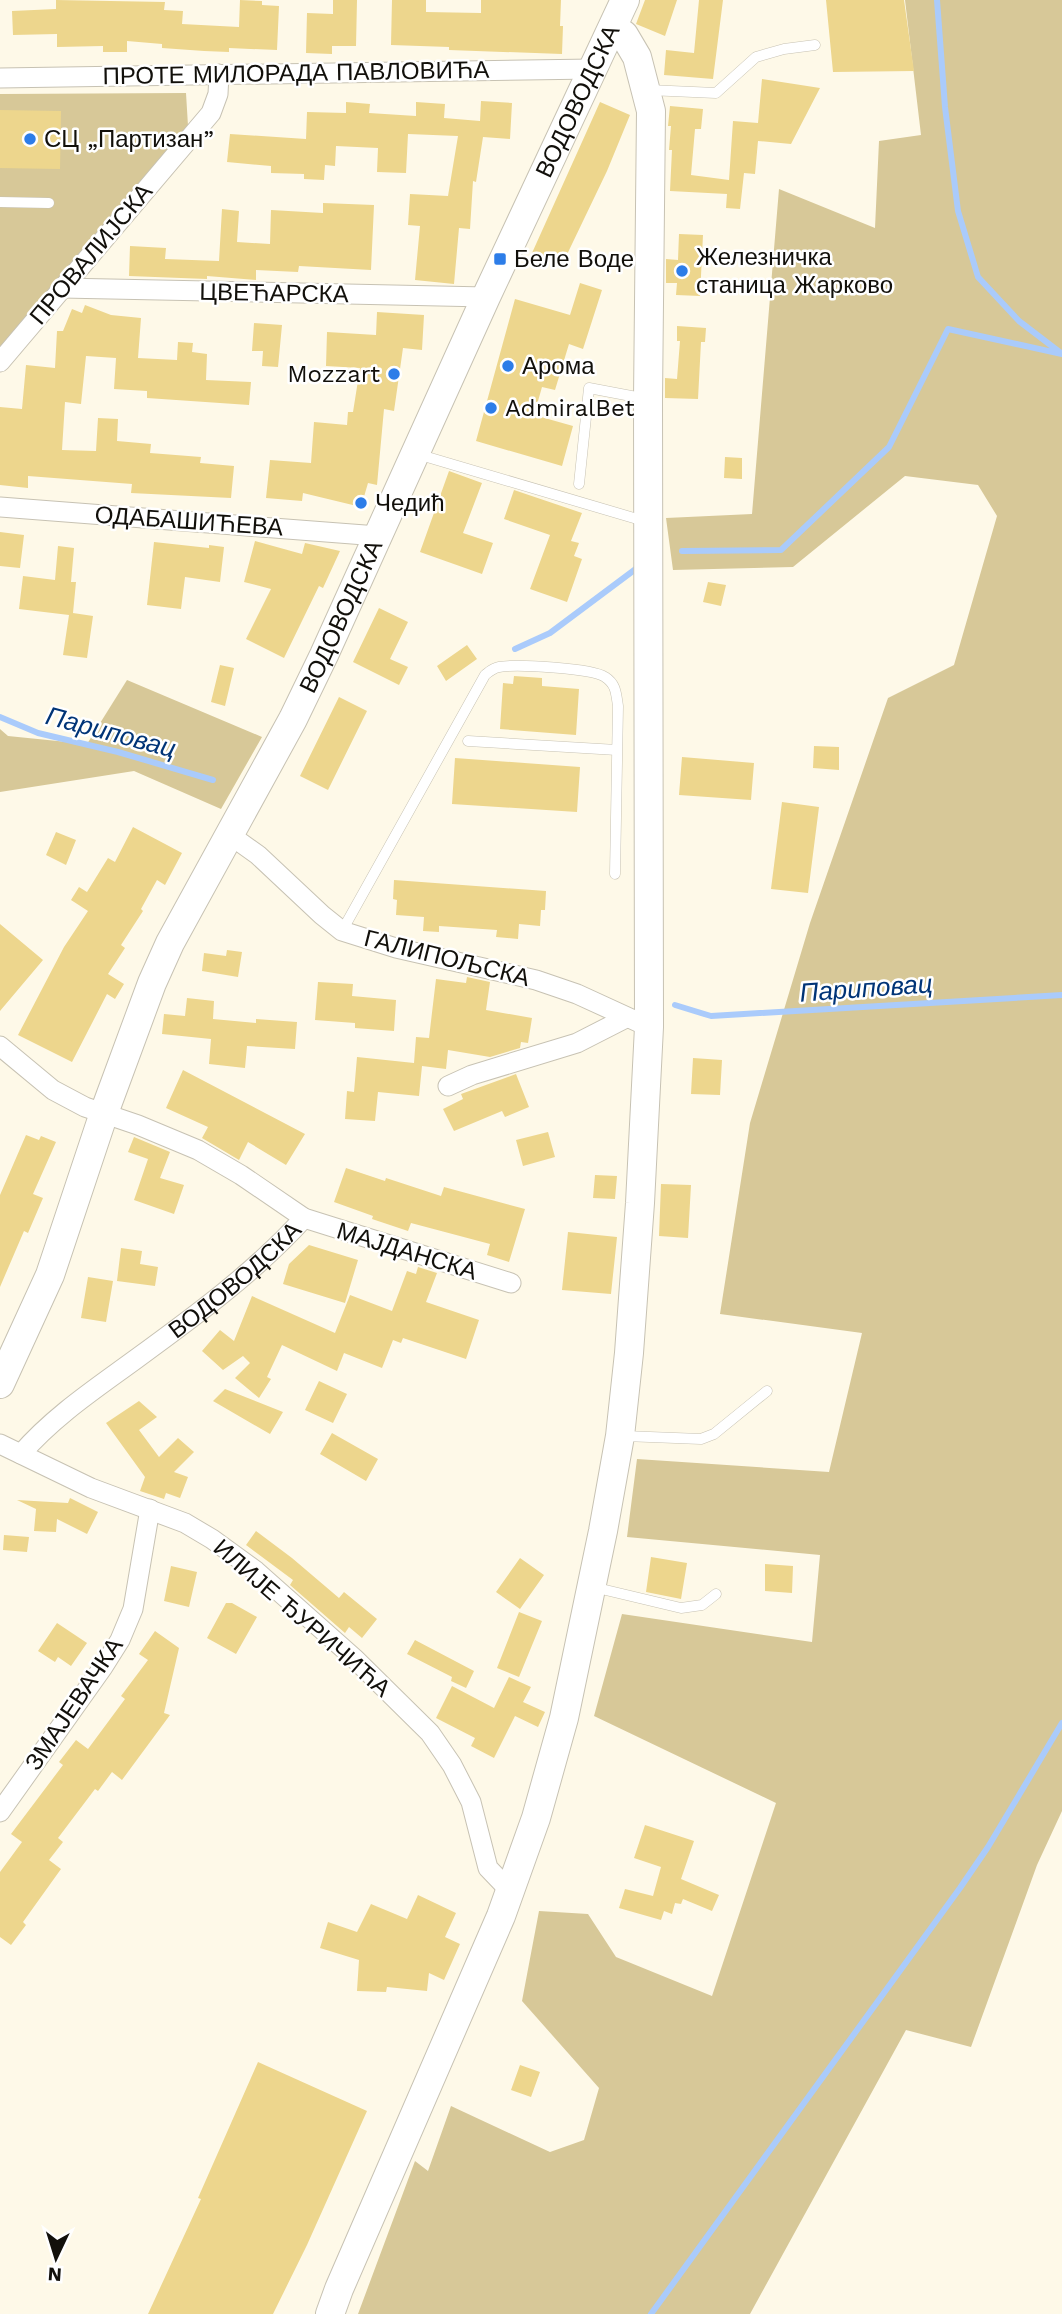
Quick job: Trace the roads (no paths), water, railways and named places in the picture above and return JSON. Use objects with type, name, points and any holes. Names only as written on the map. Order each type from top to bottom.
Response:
[{"type":"main road","name":"ВОДОВОДСКА","points":[[0,1384],[50,1275],[104,1113],[152,983],[170,943],[303,698],[625,0]]},
{"type":"main road","points":[[330,2314],[510,1891],[536,1818],[564,1718],[620,1436],[640,1203],[638,1022],[648,522],[649,100],[640,64],[631,44],[613,27]]},
{"type":"street","name":"ПРОТЕ МИЛОРАДА ПАВЛОВИЋА","points":[[0,78],[593,68]]},
{"type":"street","name":"ПРОВАЛИЈСКА","points":[[0,362],[211,113],[218,94],[219,74]]},
{"type":"street","name":"ЦВЕЋАРСКА","points":[[62,288],[486,297]]},
{"type":"street","name":"ОДАБАШИЋЕВА","points":[[0,507],[378,536]]},
{"type":"street","name":"ГАЛИПОЉСКА","points":[[230,835],[258,855],[321,915],[342,930],[396,948],[536,980],[577,994],[638,1022]]},
{"type":"street","points":[[448,1086],[472,1075],[638,1022]]},
{"type":"street","points":[[0,1046],[53,1090],[104,1113]]},
{"type":"street","name":"ВОДОВОДСКА","points":[[21,1454],[52,1421],[219,1297],[285,1239],[304,1218],[198,1150],[104,1113]]},
{"type":"street","name":"МАЈДАНСКА","points":[[304,1218],[511,1283]]},
{"type":"street","name":"ИЛИЈЕ ЂУРИЧИЋА","points":[[0,1444],[91,1488],[194,1527],[256,1571],[354,1658],[430,1733],[452,1765],[471,1802],[488,1868],[510,1891]]},
{"type":"street","name":"ЗМАЈЕВАЧКА","points":[[0,1812],[120,1640],[133,1609],[150,1509]]},
{"type":"lane","points":[[649,100],[716,93],[756,57],[784,49],[815,45]]},
{"type":"lane","points":[[0,202],[49,203]]},
{"type":"lane","points":[[579,484],[589,388],[648,399]]},
{"type":"lane","points":[[415,454],[648,522]]},
{"type":"lane","points":[[342,930],[490,671],[496,667],[518,666],[591,672],[604,676],[615,686],[618,706],[615,874]]},
{"type":"lane","points":[[468,741],[617,750]]},
{"type":"lane","points":[[620,1436],[701,1438],[714,1434],[767,1391]]},
{"type":"lane","points":[[592,1587],[681,1608],[702,1605],[716,1594]]},
{"type":"waterway","points":[[937,0],[945,107],[958,211],[978,277],[1019,321],[1061,353]]},
{"type":"waterway","points":[[682,551],[781,550],[889,447],[948,329],[1062,354]]},
{"type":"waterway","points":[[515,649],[550,633],[641,565]]},
{"type":"waterway","name":"Париповац","points":[[0,717],[38,733],[118,752],[213,780]]},
{"type":"waterway","name":"Париповац","points":[[675,1005],[711,1016],[1062,995]]},
{"type":"waterway","points":[[651,2314],[960,1888],[988,1847],[1062,1723]]},
{"type":"place","name":"СЦ „Партизан”","points":[[30,139]]},
{"type":"place","name":"Беле Воде","points":[[500,259]]},
{"type":"place","name":"Железничка станица Жарково","points":[[682,271]]},
{"type":"place","name":"Арома","points":[[508,366]]},
{"type":"place","name":"Mozzart","points":[[394,374]]},
{"type":"place","name":"AdmiralBet","points":[[491,408]]},
{"type":"place","name":"Чедић","points":[[361,503]]}]
